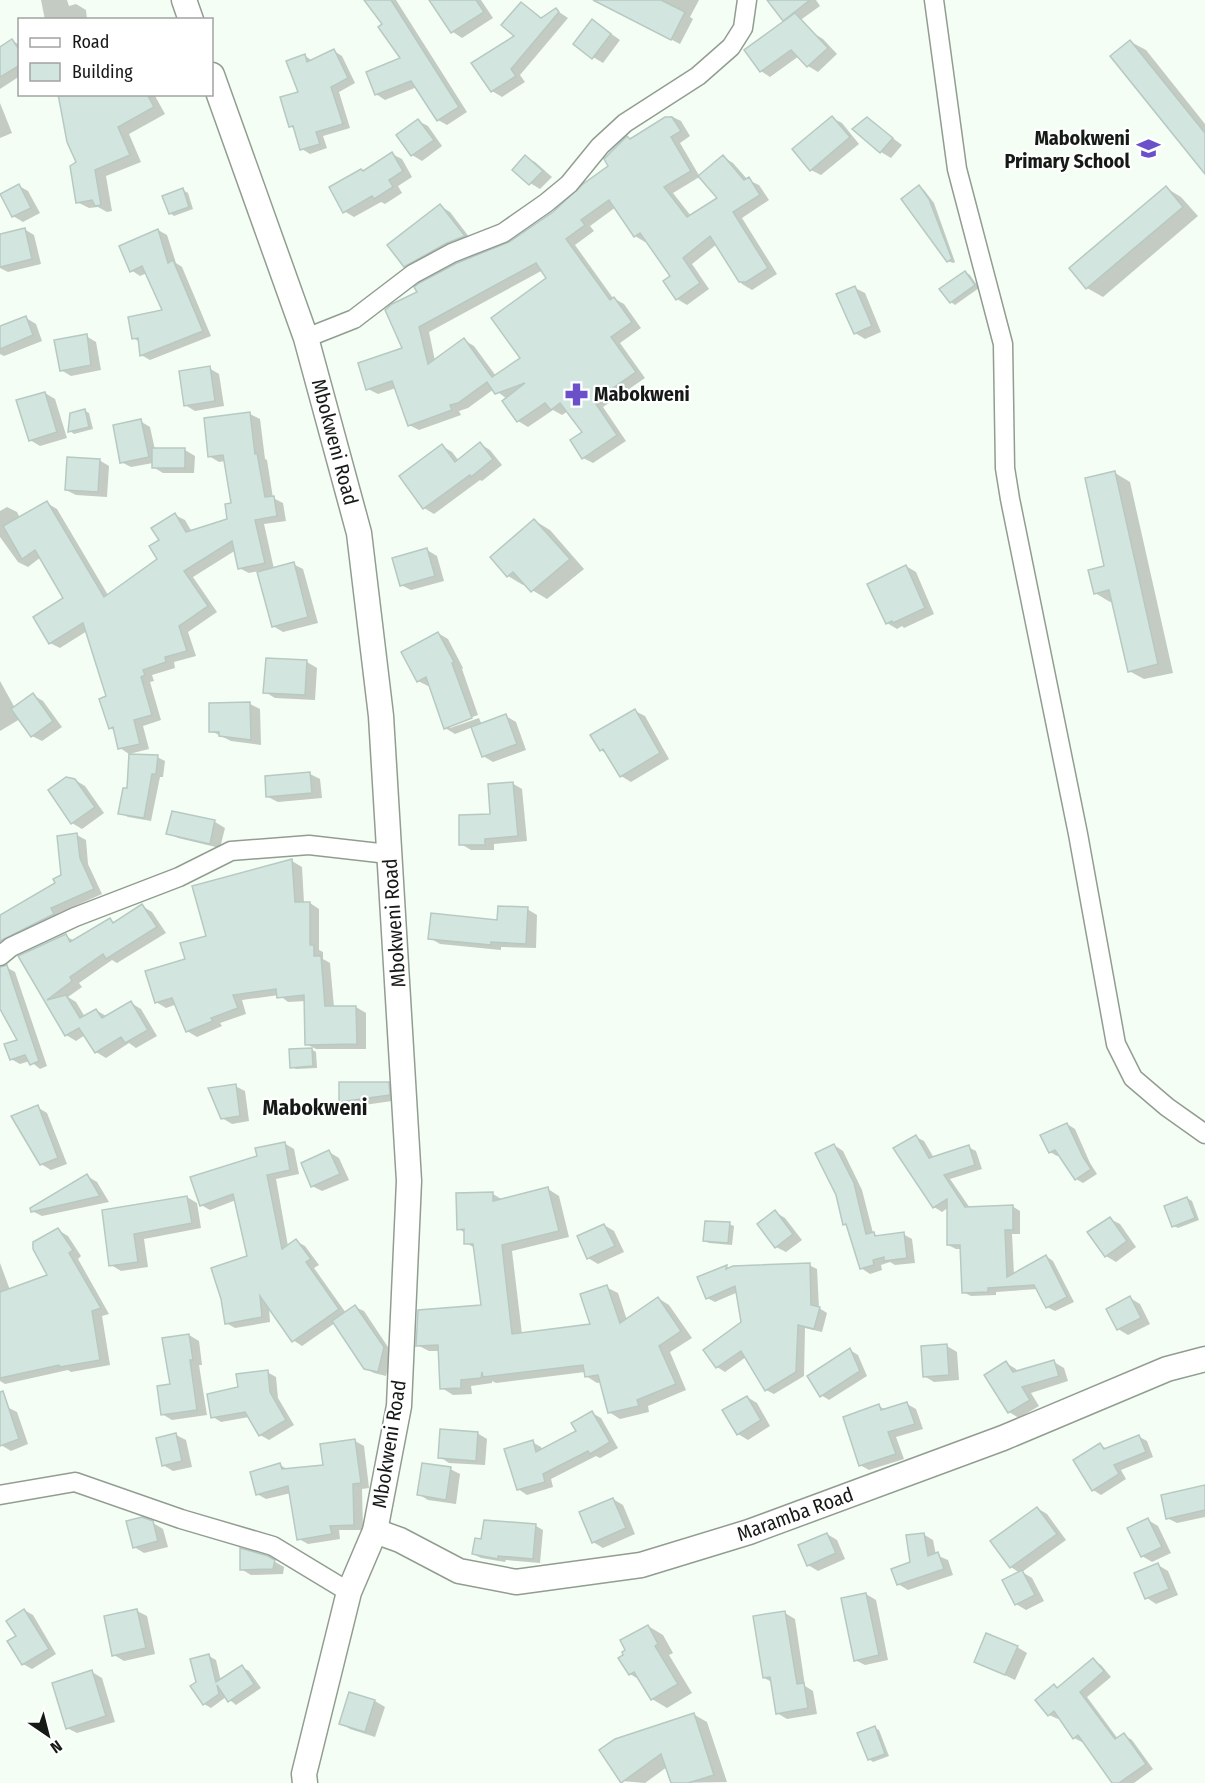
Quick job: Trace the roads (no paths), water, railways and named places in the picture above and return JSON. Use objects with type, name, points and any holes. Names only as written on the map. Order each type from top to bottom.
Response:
[{"type":"street","points":[[184,0],[190,18]]},
{"type":"street","points":[[306,338],[354,319],[413,274],[452,253],[503,232],[546,203],[569,184],[600,146],[625,123],[698,76],[731,47],[743,28],[747,0]]},
{"type":"street","points":[[934,0],[957,169],[1003,344],[1005,468],[1010,499],[1077,834],[1116,1044],[1133,1078],[1167,1107],[1205,1134]]},
{"type":"street","name":"Mbokweni Road","points":[[213,78],[306,338],[359,533],[381,716],[409,1181],[399,1406],[375,1531],[349,1592],[304,1773],[305,1783]]},
{"type":"street","points":[[0,956],[11,947],[75,917],[179,877],[231,851],[309,845],[388,854]]},
{"type":"street","name":"Maramba Road","points":[[375,1531],[400,1540],[459,1571],[516,1582],[641,1565],[749,1532],[1003,1438],[1167,1369],[1205,1359]]},
{"type":"street","points":[[0,1495],[75,1482],[171,1516],[273,1546],[349,1592]]},
{"type":"place","name":"Mabokweni Primary School","points":[[1148,149]]},
{"type":"place","name":"Mabokweni","points":[[576,394]]},
{"type":"district","name":"Mabokweni","points":[[315,1107]]}]
